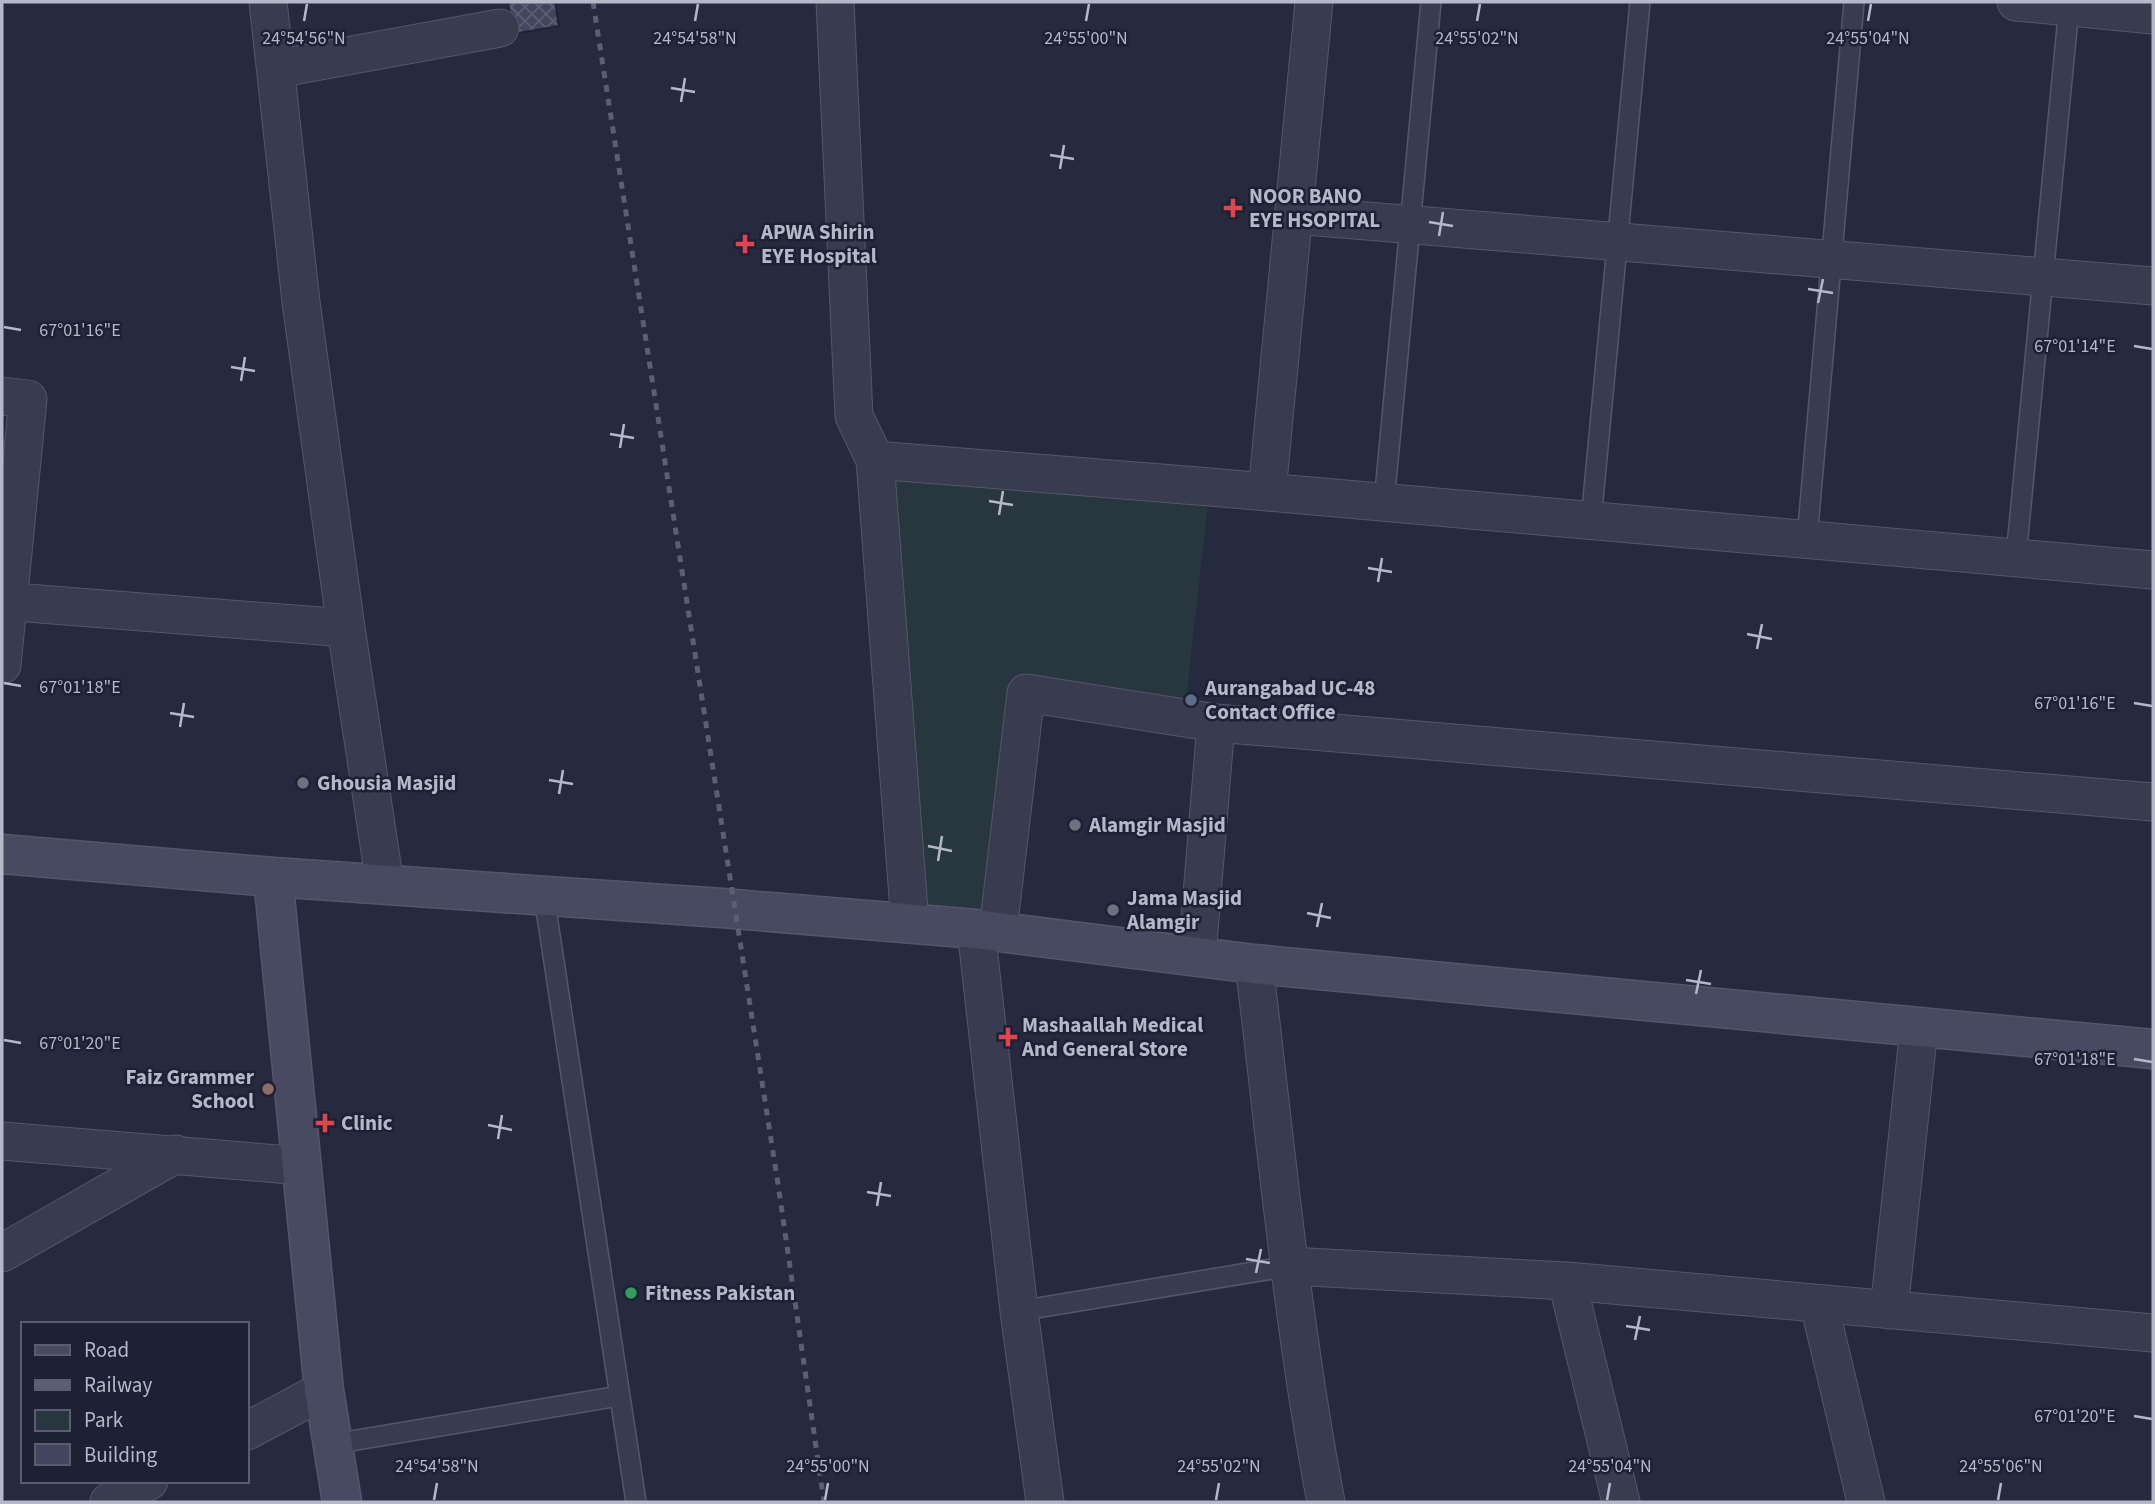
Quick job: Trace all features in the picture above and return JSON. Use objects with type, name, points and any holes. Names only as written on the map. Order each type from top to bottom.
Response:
[{"type":"street","points":[[268,2],[301,302],[385,884]]},
{"type":"street","points":[[835,2],[854,416],[874,460],[910,924]]},
{"type":"street","points":[[1267,492],[1314,2]]},
{"type":"street","points":[[2016,2],[2153,15]]},
{"type":"street","points":[[276,69],[500,28]]},
{"type":"street","points":[[1294,215],[2153,286]]},
{"type":"street","points":[[2,396],[28,398],[5,601],[2,664]]},
{"type":"street","points":[[874,460],[2153,569]]},
{"type":"street","points":[[5,601],[346,628]]},
{"type":"street","points":[[1045,1502],[1019,1311],[987,930],[1026,693],[1216,723],[2153,802]]},
{"type":"street","points":[[1197,956],[1216,723]]},
{"type":"street","points":[[2,853],[273,877],[987,930],[1254,964],[2153,1049]]},
{"type":"street","points":[[273,877],[324,1390],[342,1502]]},
{"type":"street","points":[[1254,964],[1290,1266],[1326,1502]]},
{"type":"street","points":[[1889,1310],[1919,1028]]},
{"type":"street","points":[[2,1140],[302,1166]]},
{"type":"street","points":[[2,1253],[176,1154]]},
{"type":"street","points":[[1290,1266],[1567,1281],[2153,1333]]},
{"type":"street","points":[[1567,1281],[1620,1502]]},
{"type":"street","points":[[1819,1304],[1866,1502]]},
{"type":"street","points":[[248,1430],[324,1390]]},
{"type":"street","points":[[109,1502],[145,1483]]},
{"type":"lane","points":[[1384,503],[1431,2]]},
{"type":"lane","points":[[1591,521],[1640,2]]},
{"type":"lane","points":[[1807,539],[1854,2]]},
{"type":"lane","points":[[2016,557],[2069,7]]},
{"type":"lane","points":[[544,896],[636,1502]]},
{"type":"lane","points":[[1019,1311],[1290,1266]]},
{"type":"lane","points":[[333,1444],[620,1396]]},
{"type":"green space","points":[[875,460],[1210,487],[1184,718],[1027,693],[998,931],[910,924]]},
{"type":"building","points":[[508,2],[555,2],[559,26],[513,34]]},
{"type":"railway","points":[[593,2],[778,1184],[824,1502]]},
{"type":"place","name":"NOOR BANO EYE HSOPITAL","points":[[1233,208]]},
{"type":"place","name":"APWA Shirin EYE Hospital","points":[[745,244]]},
{"type":"place","name":"Aurangabad UC-48 Contact Office","points":[[1191,700]]},
{"type":"place","name":"Ghousia Masjid","points":[[303,783]]},
{"type":"place","name":"Alamgir Masjid","points":[[1075,825]]},
{"type":"place","name":"Jama Masjid Alamgir","points":[[1113,910]]},
{"type":"place","name":"Mashaallah Medical And General Store","points":[[1008,1037]]},
{"type":"place","name":"Faiz Grammer School","points":[[268,1089]]},
{"type":"place","name":"Clinic","points":[[325,1123]]},
{"type":"place","name":"Fitness Pakistan","points":[[631,1293]]}]
